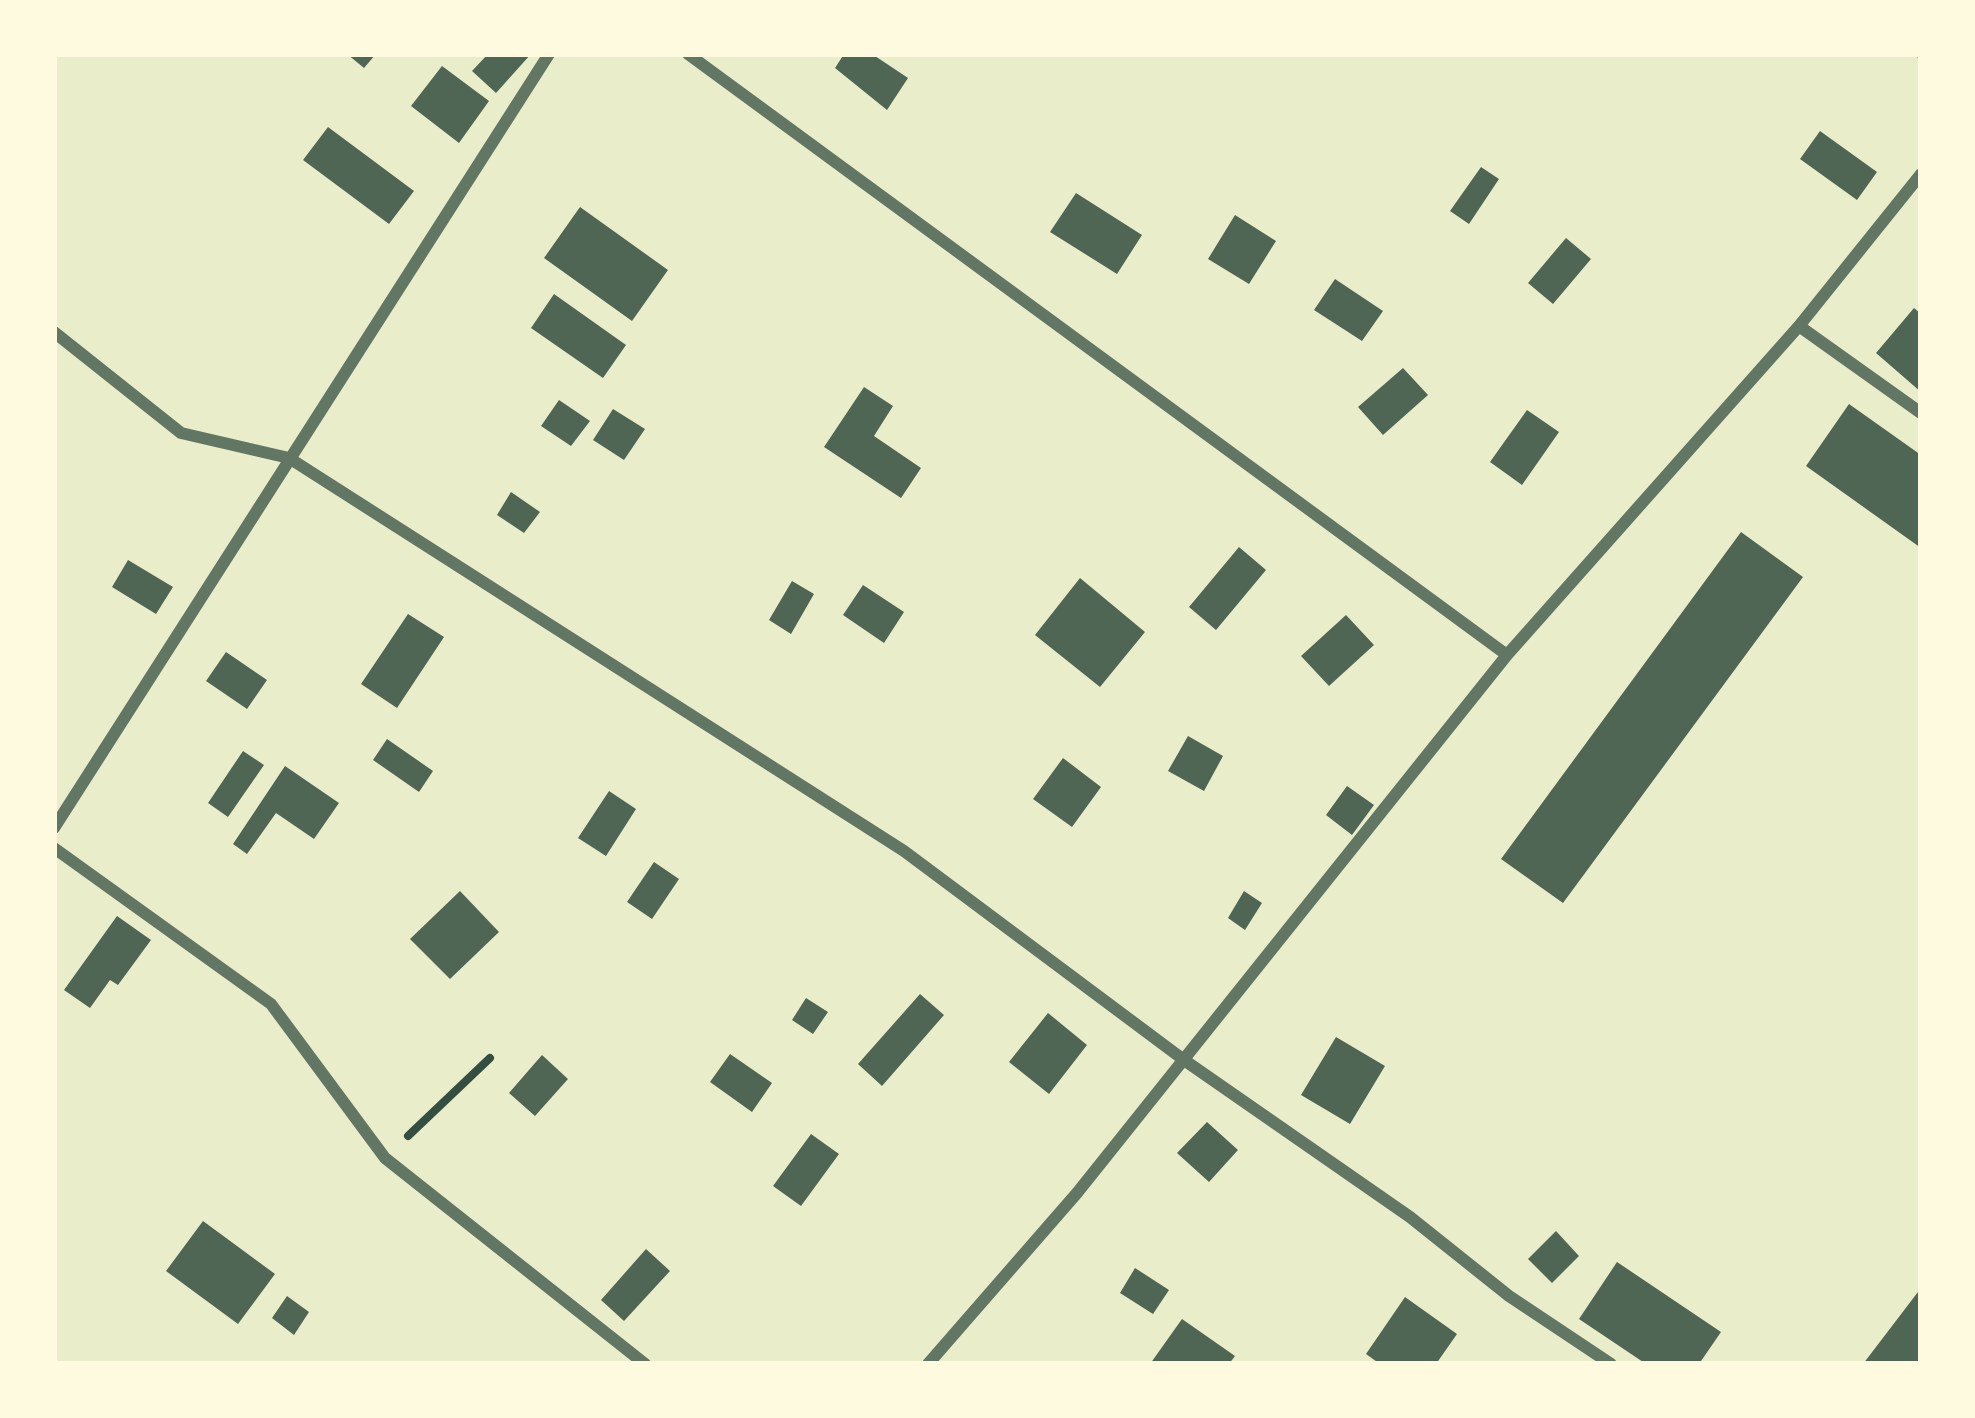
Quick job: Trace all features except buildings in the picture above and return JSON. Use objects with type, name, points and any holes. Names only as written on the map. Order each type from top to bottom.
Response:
[{"type":"street","points":[[54,828],[549,54]]},
{"type":"street","points":[[688,54],[1507,655]]},
{"type":"street","points":[[928,1364],[1184,1060],[1507,655],[1799,326],[1921,174]]},
{"type":"street","points":[[1799,326],[1921,413]]},
{"type":"street","points":[[54,332],[181,433],[290,458],[904,851],[1184,1060],[1611,1364]]},
{"type":"street","points":[[54,848],[271,1004],[386,1158],[645,1364]]},
{"type":"path","points":[[386,1158],[490,1058]]}]
